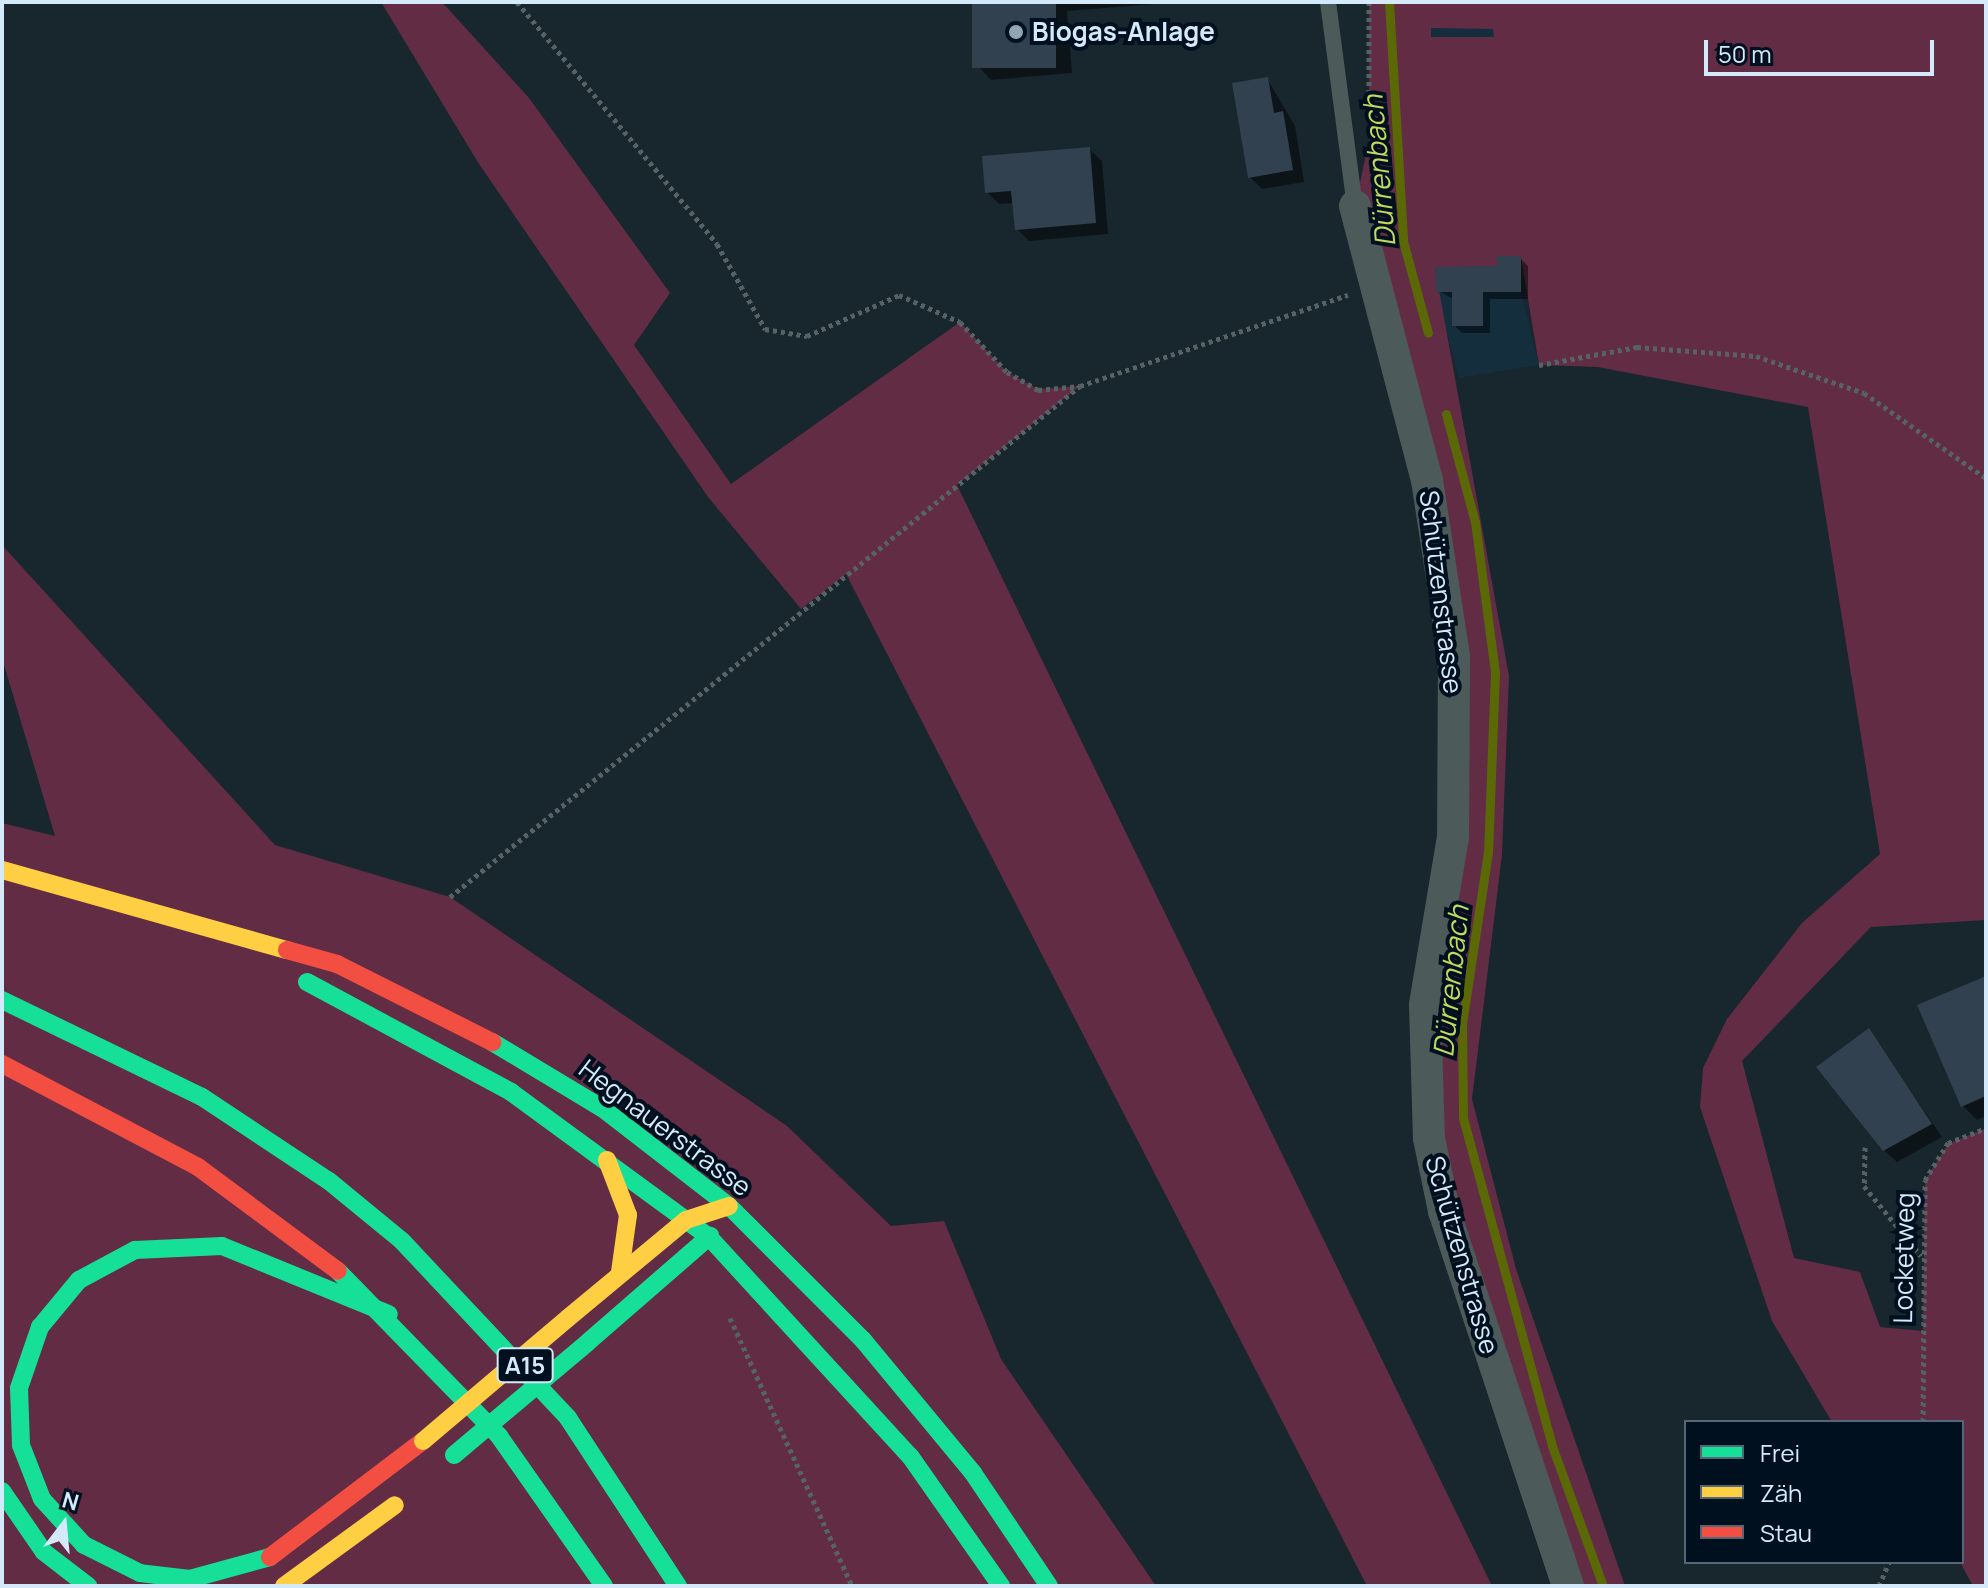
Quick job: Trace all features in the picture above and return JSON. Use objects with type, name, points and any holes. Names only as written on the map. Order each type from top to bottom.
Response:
[{"type":"main road","name":"Hegnauerstrasse","points":[[2,870],[292,947],[439,1010],[602,1108],[729,1206],[906,1388],[1049,1586]]},
{"type":"main road","name":"Hegnauerstrasse","points":[[115,900],[408,1031],[607,1160],[709,1237],[910,1456],[1001,1586]]},
{"type":"main road","name":"A15","points":[[2,1000],[202,1097],[393,1233],[527,1367],[608,1471],[678,1586]]},
{"type":"main road","name":"A15","points":[[2,1064],[111,1115],[237,1192],[389,1314],[499,1436],[604,1586]]},
{"type":"main road","points":[[607,1160],[628,1215],[620,1272]]},
{"type":"main road","points":[[389,1314],[231,1248],[187,1243],[135,1250],[79,1280],[40,1327],[19,1388],[21,1445],[42,1499],[84,1545],[140,1573],[190,1579],[277,1555],[423,1441],[620,1272],[686,1220],[729,1206]]},
{"type":"main road","points":[[437,1469],[709,1237],[729,1206]]},
{"type":"main road","points":[[2,1491],[44,1552],[88,1586]]},
{"type":"main road","points":[[284,1586],[409,1492]]},
{"type":"street","name":"Schützenstrasse","points":[[1355,206],[1427,480],[1454,656],[1453,837],[1425,1005],[1429,1138],[1444,1211],[1568,1586]]},
{"type":"lane","points":[[1328,2],[1355,206]]},
{"type":"path","points":[[517,2],[717,244],[765,329],[807,336],[899,295],[960,322],[1007,372],[1038,390],[1080,386],[1375,286]]},
{"type":"path","points":[[1539,365],[1637,347],[1756,356],[1864,393],[1986,478]]},
{"type":"path","points":[[450,897],[1080,386]]},
{"type":"path","name":"Locketweg","points":[[1923,1420],[1921,1210],[1932,1159],[1986,1128]]},
{"type":"path","points":[[1865,1147],[1864,1186],[1921,1256]]},
{"type":"path","points":[[744,1358],[852,1586]]},
{"type":"path","points":[[1879,1586],[1888,1564]]},
{"type":"shaded area","points":[[381,2],[442,2],[529,98],[670,293],[634,345],[731,484],[960,322],[1007,372],[1038,389],[1080,386],[957,485],[1492,1586],[1367,1586],[846,574],[801,609],[708,497],[479,164]]},
{"type":"shaded area","points":[[1369,2],[1986,2],[1986,920],[1871,927],[1742,1061],[1794,1258],[1860,1272],[1880,1327],[1923,1331],[1925,1180],[1948,1144],[1986,1128],[1986,1586],[1973,1586],[1961,1564],[1964,1564],[1964,1420],[1831,1420],[1772,1321],[1700,1107],[1703,1068],[1727,1019],[1802,923],[1880,854],[1808,407],[1598,367],[1539,365],[1521,257],[1497,256],[1497,266],[1435,268],[1509,676],[1502,855],[1472,1099],[1516,1269],[1625,1586],[1568,1586],[1429,1138],[1454,656],[1355,206],[1369,140]],"holes":[[[1431,28],[1493,29],[1494,37],[1431,37]]]},
{"type":"shaded area","points":[[1431,28],[1494,29],[1521,292],[1539,365],[1459,378],[1436,292]]},
{"type":"shaded area","points":[[2,545],[275,845],[450,897],[787,1126],[891,1226],[944,1221],[1001,1359],[1156,1586],[2,1586],[2,823],[55,836],[2,658]]},
{"type":"building","name":"Biogas-Anlage","points":[[972,2],[1056,2],[1056,68],[972,68]]},
{"type":"building","points":[[1268,77],[1274,113],[1283,111],[1293,170],[1248,178],[1232,83]]},
{"type":"building","points":[[1090,147],[1096,223],[1015,230],[1011,191],[985,193],[982,156]]},
{"type":"building","points":[[1497,256],[1521,256],[1521,292],[1483,292],[1483,326],[1452,326],[1452,292],[1436,292],[1435,267],[1497,266]]},
{"type":"building","points":[[1986,976],[1986,1096],[1961,1107],[1917,1005]]},
{"type":"building","points":[[1869,1028],[1932,1124],[1883,1151],[1816,1067]]},
{"type":"waterway","name":"Dürrenbach","points":[[1389,2],[1403,241],[1428,333]]},
{"type":"waterway","name":"Dürrenbach","points":[[1446,414],[1475,522],[1495,672],[1488,852],[1462,1023],[1463,1118],[1552,1446],[1603,1586]]},
{"type":"traffic: fast","points":[[307,982],[511,1092],[709,1237],[910,1456],[1001,1586]]},
{"type":"traffic: fast","points":[[2,1000],[202,1097],[329,1181],[402,1241],[568,1418],[678,1586]]},
{"type":"traffic: fast","points":[[492,1042],[602,1108],[729,1206],[863,1340],[973,1473],[1049,1586]]},
{"type":"traffic: fast","points":[[588,1342],[710,1236]]},
{"type":"traffic: fast","points":[[270,1557],[190,1579],[140,1573],[84,1545],[42,1499],[21,1445],[19,1388],[40,1327],[79,1280],[135,1250],[222,1246],[389,1314]]},
{"type":"traffic: fast","points":[[338,1271],[499,1436],[604,1586]]},
{"type":"traffic: fast","points":[[454,1455],[588,1342]]},
{"type":"traffic: fast","points":[[2,1491],[44,1552],[88,1586]]},
{"type":"traffic: slow","points":[[2,870],[287,950]]},
{"type":"traffic: slow","points":[[607,1160],[628,1215],[620,1272]]},
{"type":"traffic: slow","points":[[568,1318],[686,1220],[729,1206]]},
{"type":"traffic: slow","points":[[423,1441],[568,1318]]},
{"type":"traffic: slow","points":[[284,1586],[395,1505]]},
{"type":"traffic: jam","points":[[287,950],[337,964],[492,1042]]},
{"type":"traffic: jam","points":[[2,1064],[198,1167],[338,1271]]},
{"type":"traffic: jam","points":[[270,1557],[423,1441]]},
{"type":"place","name":"Biogas-Anlage","points":[[1016,32]]}]
